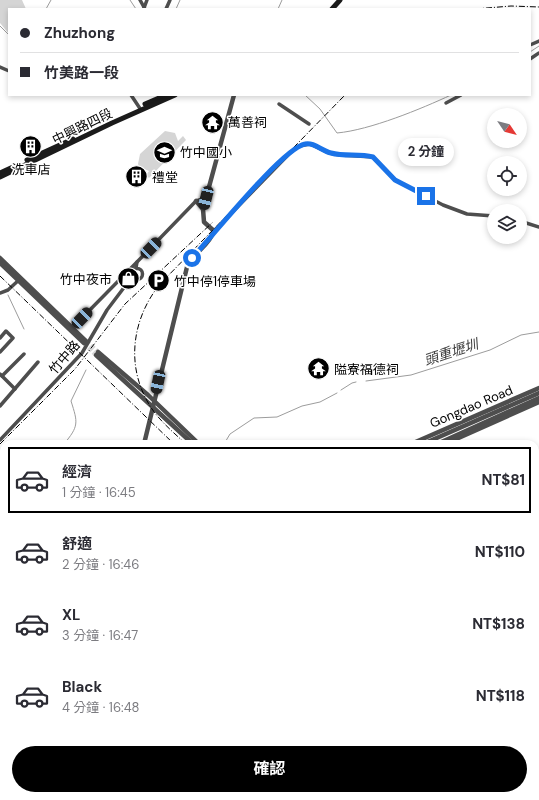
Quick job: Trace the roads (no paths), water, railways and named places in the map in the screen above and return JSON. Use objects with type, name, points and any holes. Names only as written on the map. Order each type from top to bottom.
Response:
[{"type":"main road","points":[[333,8],[340,0]]},
{"type":"main road","name":"中興路四段","points":[[0,177],[164,96]]},
{"type":"main road","name":"中興路四段","points":[[0,173],[141,108],[172,96]]},
{"type":"street","points":[[132,96],[141,108]]},
{"type":"street","points":[[214,232],[204,222],[203,209],[215,161],[225,135],[234,96]]},
{"type":"street","points":[[446,103],[459,96]]},
{"type":"street","points":[[279,104],[309,124]]},
{"type":"street","points":[[145,440],[187,267],[192,258],[209,240],[214,232],[291,152],[299,146],[307,144],[340,155],[373,157],[395,180],[443,205],[468,214],[487,215]]},
{"type":"street","points":[[76,324],[196,201],[206,198]]},
{"type":"street","points":[[196,201],[203,209]]},
{"type":"street","points":[[527,223],[539,226]]},
{"type":"street","points":[[0,258],[20,280]]},
{"type":"street","points":[[136,268],[142,271],[142,276],[136,280],[132,277],[132,272],[136,268],[137,262]]},
{"type":"street","points":[[0,263],[85,342]]},
{"type":"street","name":"竹中路","points":[[0,440],[82,353],[107,310],[132,277]]},
{"type":"street","points":[[0,293],[8,290],[20,280]]},
{"type":"street","points":[[0,338],[6,332],[13,338],[0,352]]},
{"type":"street","points":[[15,389],[1,375],[24,354]]},
{"type":"street","points":[[97,354],[195,440]]},
{"type":"street","points":[[0,406],[38,362]]},
{"type":"street","name":"Gongdao Road","points":[[420,440],[539,388]]},
{"type":"street","name":"Gongdao Road","points":[[432,440],[539,393]]},
{"type":"street","name":"Gongdao Road","points":[[446,440],[539,398]]},
{"type":"street","name":"Gongdao Road","points":[[454,440],[539,402]]},
{"type":"street","points":[[154,403],[189,440]]},
{"type":"waterway","points":[[47,8],[51,0]]},
{"type":"waterway","points":[[130,0],[135,8]]},
{"type":"waterway","points":[[176,8],[180,0]]},
{"type":"waterway","points":[[278,8],[282,0]]},
{"type":"waterway","points":[[0,26],[8,34]]},
{"type":"waterway","points":[[531,51],[539,46]]},
{"type":"waterway","points":[[306,96],[320,109],[337,133],[365,128],[449,96]]},
{"type":"waterway","name":"頭重壢圳","points":[[8,295],[24,329]]},
{"type":"waterway","name":"頭重壢圳","points":[[366,381],[411,375],[490,350],[521,335],[539,332]]},
{"type":"waterway","name":"頭重壢圳","points":[[67,440],[76,424],[71,401],[86,370]]},
{"type":"waterway","name":"頭重壢圳","points":[[341,390],[356,382]]},
{"type":"waterway","name":"頭重壢圳","points":[[226,440],[230,434],[254,418],[277,417],[302,406],[320,402],[337,393]]},
{"type":"tunnel","points":[[86,341],[98,352]]},
{"type":"tunnel","points":[[84,343],[96,355]]},
{"type":"railway","points":[[487,8],[511,6],[539,7]]},
{"type":"railway","points":[[182,440],[152,409],[143,394],[138,378],[135,361],[135,345],[143,313],[150,298],[160,284],[344,96]]},
{"type":"railway","points":[[4,440],[75,369],[125,304],[213,222]]},
{"type":"railway","points":[[0,276],[170,440]]},
{"type":"place","name":"萬善祠","points":[[212,122]]},
{"type":"place","name":"洗車店","points":[[31,147]]},
{"type":"place","name":"竹中國小","points":[[164,152]]},
{"type":"place","name":"禮堂","points":[[136,177]]},
{"type":"place","name":"竹中夜市","points":[[128,279]]},
{"type":"place","name":"竹中停1停車場","points":[[158,281]]},
{"type":"place","name":"隘寮福德祠","points":[[318,369]]}]
